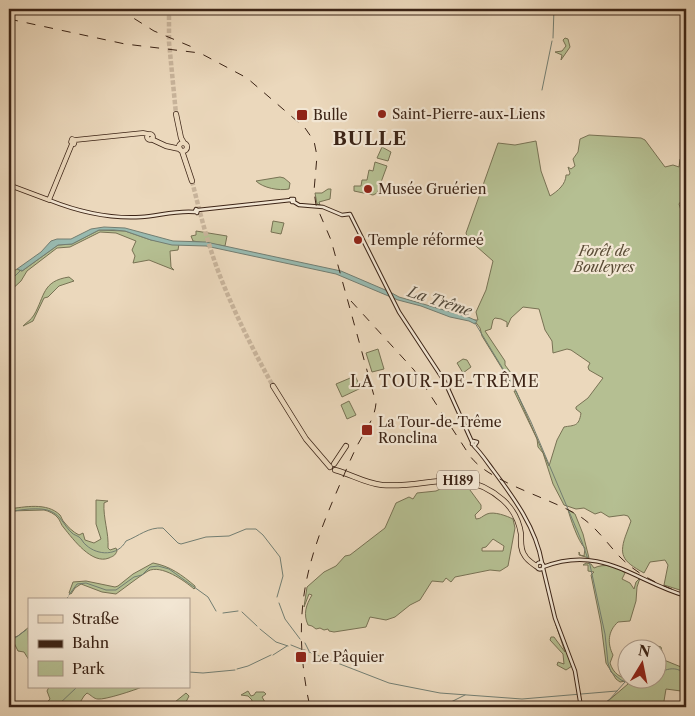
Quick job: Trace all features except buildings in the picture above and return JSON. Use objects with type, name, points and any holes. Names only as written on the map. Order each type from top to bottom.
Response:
[{"type":"highway","points":[[176,114],[182,148],[192,181]]},
{"type":"highway","points":[[150,137],[169,146],[182,148]]},
{"type":"highway","name":"H189","points":[[272,386],[306,438],[326,461],[341,471],[364,481],[382,485],[399,485],[448,479],[466,481],[481,486],[500,497],[514,514],[519,526],[522,550],[525,556],[530,562],[540,565]]},
{"type":"highway","points":[[334,466],[346,448]]},
{"type":"main road","points":[[49,200],[74,143],[141,134],[150,137]]},
{"type":"main road","points":[[9,185],[82,212],[119,217],[141,217],[292,201],[299,205],[323,207],[342,215],[350,214],[401,316],[445,382],[474,443],[533,532],[540,553],[540,565],[545,576],[554,615],[573,663],[581,707]]},
{"type":"main road","points":[[540,565],[578,560],[592,561],[624,568],[662,588],[686,596]]},
{"type":"green space","points":[[565,38],[568,39],[570,47],[561,60],[562,55],[555,52],[562,51],[566,46],[563,40]]},
{"type":"green space","name":"Forêt de Bouleyres","points":[[589,135],[641,138],[645,140],[665,167],[673,165],[679,167],[680,159],[686,155],[686,198],[679,204],[686,226],[686,592],[664,585],[668,565],[665,560],[650,562],[644,573],[627,561],[624,557],[623,546],[631,521],[628,516],[609,517],[601,512],[595,514],[584,508],[576,509],[564,505],[553,484],[543,453],[538,447],[537,439],[514,391],[516,391],[549,466],[557,440],[564,427],[576,424],[579,421],[581,413],[576,407],[588,398],[603,378],[589,370],[590,363],[571,350],[567,349],[553,353],[552,341],[545,330],[539,309],[523,307],[511,318],[507,327],[507,322],[495,318],[491,329],[485,331],[514,377],[516,384],[511,383],[474,320],[478,320],[476,312],[486,290],[493,261],[468,239],[466,233],[498,143],[515,145],[536,141],[541,171],[550,196],[561,187],[566,175],[569,175],[568,167],[571,169],[575,166],[573,159],[578,152],[580,139]]},
{"type":"green space","points":[[382,147],[391,152],[388,161],[377,158]]},
{"type":"green space","points":[[375,162],[387,166],[377,193],[373,195],[354,191],[354,186],[361,186],[362,180],[367,180],[369,170],[373,171]]},
{"type":"green space","points":[[280,177],[290,183],[289,189],[271,188],[256,181]]},
{"type":"green space","points":[[331,189],[330,199],[319,202],[320,205],[317,204],[315,193],[322,193]]},
{"type":"green space","points":[[273,221],[284,223],[281,234],[271,232]]},
{"type":"green space","points":[[99,230],[125,231],[151,240],[179,244],[178,250],[170,251],[171,267],[174,270],[149,260],[133,263],[135,256],[132,250],[136,241],[116,233],[100,232],[70,247],[57,248],[27,271],[21,281],[9,292],[9,274],[17,269],[22,271],[58,245],[72,244]]},
{"type":"green space","points":[[196,231],[227,236],[225,246],[193,241],[191,236],[196,235]]},
{"type":"green space","points":[[69,277],[74,281],[59,286],[48,297],[44,298],[33,321],[23,326],[34,315],[49,286],[60,279]]},
{"type":"green space","points":[[378,349],[384,369],[372,372],[366,353]]},
{"type":"green space","points":[[463,359],[467,360],[471,367],[463,373],[457,363]]},
{"type":"green space","points":[[355,376],[361,388],[342,397],[336,384]]},
{"type":"green space","points":[[349,401],[356,415],[347,419],[341,405]]},
{"type":"green space","points":[[453,483],[467,486],[481,505],[481,509],[475,515],[476,519],[493,513],[513,519],[515,528],[508,566],[500,571],[490,570],[455,577],[451,582],[446,578],[443,582],[432,581],[420,600],[395,617],[386,620],[370,617],[366,627],[334,632],[328,629],[316,629],[308,625],[306,610],[312,595],[309,594],[304,607],[307,587],[324,572],[336,566],[345,556],[350,555],[385,528],[396,503],[409,497],[413,499],[417,493],[436,491]],"holes":[[[493,539],[504,546],[503,551],[482,551],[482,548],[486,547]]]},
{"type":"green space","points":[[96,500],[108,501],[104,503],[104,509],[108,548],[110,550],[116,548],[117,551],[109,558],[96,558],[84,550],[52,513],[44,510],[9,511],[9,509],[28,507],[49,508],[60,515],[73,531],[79,535],[83,533],[85,540],[94,543],[101,539],[96,524]]},
{"type":"green space","points":[[568,510],[575,514],[583,534],[589,558],[579,555],[579,552],[580,555],[584,556],[585,548],[572,524]]},
{"type":"green space","points":[[153,563],[165,566],[185,578],[195,588],[173,574],[153,569],[116,594],[102,592],[81,584],[71,594],[69,593],[73,582],[86,581],[118,586],[133,574]]},
{"type":"green space","points":[[586,563],[591,564],[594,568],[610,566],[618,569],[625,573],[622,579],[630,583],[634,589],[636,582],[640,578],[630,621],[618,622],[610,633],[609,642],[613,655],[610,663],[618,675],[618,680],[606,663],[601,624],[591,575],[594,572],[588,571],[588,565],[583,565]]},
{"type":"green space","points":[[556,625],[572,666],[566,670],[557,665],[558,662],[564,664],[563,654],[550,640],[551,637],[554,637],[565,652]]},
{"type":"green space","points":[[28,628],[28,658],[24,652],[18,651],[13,641],[9,642],[9,639],[18,636]]},
{"type":"green space","points":[[668,662],[686,669],[686,688],[681,691],[666,689],[663,707],[601,707],[623,688],[668,688]]},
{"type":"green space","points":[[48,688],[139,688],[102,699],[95,698],[87,693],[79,704],[82,707],[43,707],[50,699],[47,691]]},
{"type":"green space","points":[[248,691],[251,696],[256,692],[264,692],[266,694],[262,697],[265,702],[262,704],[263,707],[247,707],[247,705],[251,706],[252,700],[248,696],[241,695]]},
{"type":"green space","points":[[186,693],[189,696],[185,704],[193,707],[162,707],[175,702]]},
{"type":"water","points":[[104,227],[125,228],[173,241],[206,242],[341,271],[399,297],[477,321],[475,324],[398,300],[336,274],[206,246],[172,245],[125,231],[99,230],[72,244],[58,245],[22,271],[17,269],[41,252],[51,241],[71,239],[91,229]]},
{"type":"waterway","points":[[553,38],[554,9]]},
{"type":"waterway","points":[[542,90],[552,41]]},
{"type":"waterway","name":"La Trême","points":[[9,282],[21,270]]},
{"type":"waterway","name":"La Trême","points":[[475,323],[514,387],[531,422],[582,542],[590,565],[605,634],[608,663],[611,672],[618,678]]},
{"type":"waterway","points":[[9,513],[30,509],[50,511],[57,515],[69,530],[86,545],[102,553],[118,550],[126,541],[148,530],[158,528],[163,528],[181,544],[206,537],[229,536],[246,529],[256,529],[280,557],[283,576],[277,597]]},
{"type":"waterway","points":[[69,595],[77,584],[86,583],[106,590],[116,590],[134,577],[142,575],[150,567],[158,566],[169,569],[208,597],[216,611]]},
{"type":"waterway","points":[[279,603],[285,619],[300,639]]},
{"type":"waterway","points":[[223,613],[238,611]]},
{"type":"waterway","points":[[242,612],[257,626]]},
{"type":"waterway","points":[[260,629],[276,642],[288,646]]},
{"type":"waterway","points":[[9,640],[26,630]]},
{"type":"waterway","points":[[305,643],[309,651]]},
{"type":"waterway","points":[[291,645],[301,649]]},
{"type":"waterway","points":[[273,655],[287,646]]},
{"type":"waterway","points":[[309,652],[389,683],[440,693],[522,699],[617,691]]},
{"type":"waterway","points":[[237,669],[271,655]]},
{"type":"waterway","points":[[190,672],[203,673],[235,670]]},
{"type":"waterway","name":"La Trême","points":[[668,670],[679,670],[686,675]]},
{"type":"waterway","points":[[56,707],[76,688]]},
{"type":"waterway","points":[[599,707],[610,699],[620,688]]},
{"type":"waterway","points":[[441,707],[465,695]]},
{"type":"tunnel","points":[[169,9],[169,42],[176,114]]},
{"type":"tunnel","points":[[192,181],[208,241],[220,276],[258,359],[273,386]]},
{"type":"railway","points":[[119,9],[154,31],[192,47]]},
{"type":"railway","points":[[9,19],[125,44],[200,53],[247,78],[305,128],[314,141],[317,156],[314,191],[316,205],[331,240],[376,403],[372,419],[352,456],[327,514],[306,583],[301,629],[304,676],[310,707]]},
{"type":"railway","points":[[351,301],[414,370],[470,456],[479,465],[504,481],[576,514],[594,528],[620,557],[635,570],[659,584],[686,594]]},
{"type":"place","name":"Saint-Pierre-aux-Liens","points":[[382,114]]},
{"type":"place","name":"Bulle","points":[[302,115]]},
{"type":"place","name":"Musée Gruérien","points":[[368,189]]},
{"type":"place","name":"Temple réformeé","points":[[358,240]]},
{"type":"place","name":"La Tour-de-Trême Ronclina","points":[[367,430]]},
{"type":"place","name":"Le Pâquier","points":[[301,657]]},
{"type":"district","name":"BULLE","points":[[370,138]]},
{"type":"district","name":"LA TOUR-DE-TRÊME","points":[[445,381]]}]
